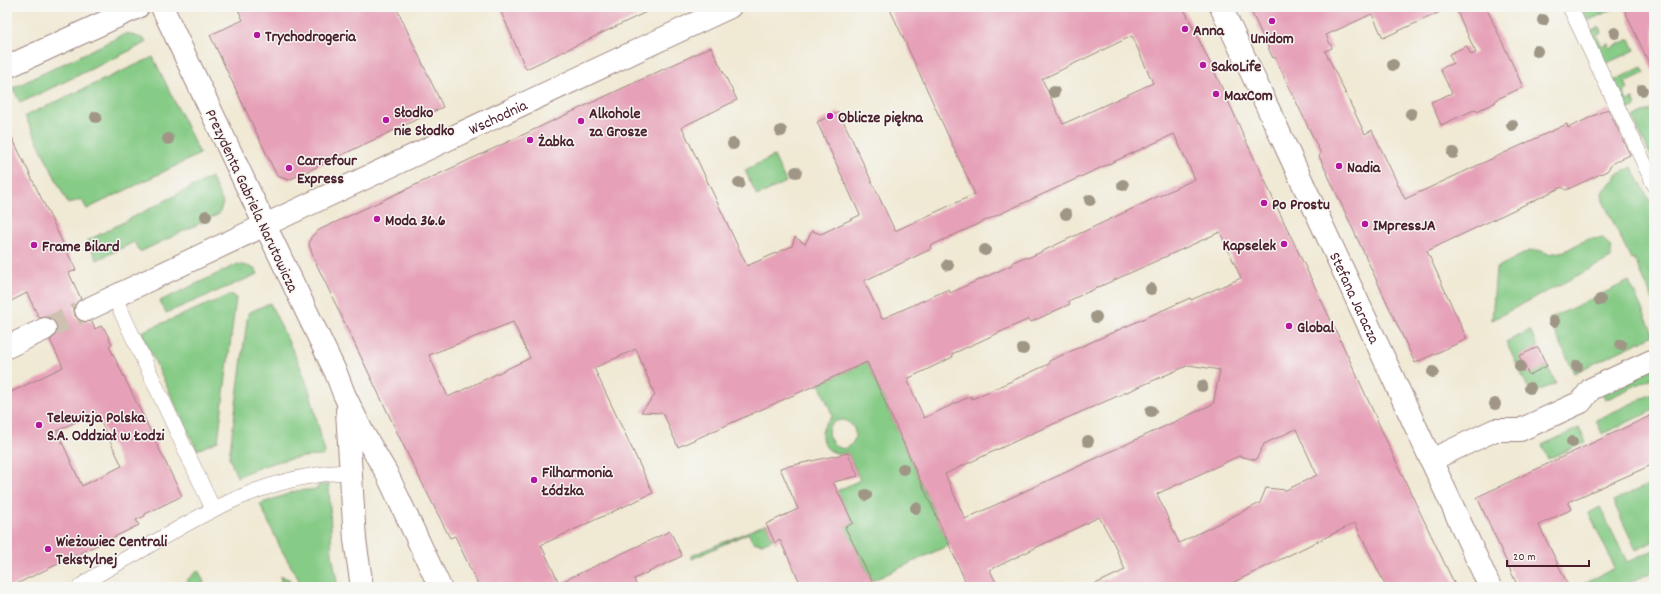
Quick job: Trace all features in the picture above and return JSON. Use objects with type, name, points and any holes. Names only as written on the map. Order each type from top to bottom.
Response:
[{"type":"street","points":[[7,68],[138,7]]},
{"type":"street","name":"Prezydenta Gabriela Narutowicza","points":[[162,7],[336,373],[344,394],[363,433],[386,472],[440,587]]},
{"type":"street","name":"Wschodnia","points":[[86,310],[730,7]]},
{"type":"street","name":"Stefana Jaracza","points":[[1221,7],[1490,587]]},
{"type":"street","points":[[7,347],[45,329]]},
{"type":"street","points":[[1431,460],[1495,430],[1520,430],[1581,402],[1591,389],[1654,360]]},
{"type":"street","name":"Prezydenta Gabriela Narutowicza","points":[[344,394],[349,427],[355,540],[362,587]]},
{"type":"lane","points":[[1570,7],[1654,184]]},
{"type":"lane","points":[[114,296],[213,509]]},
{"type":"lane","points":[[80,587],[213,509],[290,479],[310,475],[352,472]]},
{"type":"green space","points":[[1581,7],[1615,7],[1615,8],[1588,21]]},
{"type":"green space","points":[[1600,27],[1602,32],[1596,35],[1602,46],[1608,43],[1610,48],[1630,39],[1635,50],[1605,64],[1590,32]]},
{"type":"green space","points":[[127,33],[144,39],[146,43],[20,103],[13,88]]},
{"type":"green space","points":[[153,57],[200,154],[87,209],[81,199],[68,204],[25,116]]},
{"type":"green space","points":[[1642,67],[1645,73],[1625,82],[1628,89],[1623,92],[1627,101],[1633,99],[1636,106],[1627,110],[1613,81]]},
{"type":"green space","points":[[1654,108],[1654,163],[1633,118]]},
{"type":"green space","points":[[774,156],[786,182],[757,196],[745,170]]},
{"type":"green space","points":[[1632,167],[1654,209],[1654,302],[1634,258],[1631,259],[1603,201],[1602,192],[1607,186],[1615,181],[1616,175]]},
{"type":"green space","points":[[211,177],[223,203],[219,214],[140,252],[134,242],[97,260],[87,241]]},
{"type":"green space","points":[[1603,238],[1611,248],[1611,258],[1492,320],[1496,268],[1529,251],[1538,250],[1549,254],[1565,251],[1587,239]]},
{"type":"green space","points":[[238,264],[255,268],[258,274],[166,313],[160,301]]},
{"type":"green space","points":[[1629,281],[1654,335],[1574,373],[1549,319]]},
{"type":"green space","points":[[233,295],[236,298],[218,441],[197,450],[141,332]]},
{"type":"green space","points":[[270,303],[302,370],[311,396],[325,453],[322,456],[299,457],[278,462],[257,468],[237,477],[229,457],[248,313]]},
{"type":"green space","points":[[1530,330],[1538,347],[1520,356],[1528,374],[1547,366],[1556,383],[1531,394],[1506,342]]},
{"type":"green space","points":[[867,362],[949,545],[872,581],[856,549],[839,530],[853,522],[837,491],[860,480],[848,453],[832,451],[823,442],[823,429],[833,416],[819,384]],"holes":[[[844,420],[854,428],[855,437],[848,447],[842,448],[836,446],[831,440],[828,434],[829,427],[834,422]]]},
{"type":"green space","points":[[1654,365],[1654,377],[1605,400],[1600,389]]},
{"type":"green space","points":[[1654,393],[1654,410],[1602,434],[1596,420]]},
{"type":"green space","points":[[1579,428],[1586,442],[1548,459],[1542,445]]},
{"type":"green space","points":[[1654,482],[1654,541],[1636,550],[1613,501]]},
{"type":"green space","points":[[318,485],[329,485],[332,554],[338,587],[303,587],[281,549],[260,504],[296,491],[318,489]]},
{"type":"green space","points":[[1600,507],[1627,562],[1654,550],[1654,571],[1621,587],[1577,587],[1615,568],[1589,513]]},
{"type":"green space","points":[[766,524],[773,539],[762,544],[753,542],[748,533],[692,559],[691,556]]},
{"type":"green space","points":[[198,570],[204,582],[203,587],[180,587]]},
{"type":"green space","points":[[280,576],[289,579],[293,587],[282,587]]},
{"type":"building","points":[[237,7],[396,7],[443,107],[289,180],[277,176],[210,35],[243,20]]},
{"type":"building","points":[[499,7],[657,7],[526,69]]},
{"type":"building","points":[[889,7],[1183,7],[1456,587],[1386,587],[1355,523],[1224,587],[1089,587],[1125,570],[1114,544],[1099,517],[990,570],[998,587],[968,587],[867,362],[678,447],[663,413],[641,412],[655,395],[636,349],[594,368],[653,493],[541,545],[559,583],[670,531],[682,556],[634,579],[637,587],[479,587],[455,536],[450,538],[408,455],[314,259],[309,244],[311,237],[319,230],[711,47],[737,100],[682,127],[747,266],[792,246],[795,237],[805,244],[812,231],[821,234],[860,215],[817,122],[839,112],[895,231],[975,194]],"holes":[[[1132,36],[1153,83],[1063,124],[1042,79]],[[1174,134],[1195,179],[1028,258],[1025,257],[1013,262],[1012,265],[950,293],[949,289],[882,319],[864,281],[931,249],[930,246]],[[1220,232],[1241,278],[1191,300],[1190,298],[1049,361],[1049,364],[972,399],[971,396],[924,418],[907,379],[953,357],[952,354],[1029,319],[1031,322],[1070,304],[1068,301]],[[513,322],[530,358],[448,397],[429,355]],[[1189,365],[1220,370],[1213,404],[965,519],[945,474],[1035,432]],[[1296,429],[1317,475],[1286,490],[1266,488],[1260,503],[1179,543],[1157,494],[1239,456],[1256,460],[1264,444]]]},
{"type":"building","points":[[1249,7],[1451,7],[1383,38],[1372,14],[1326,35],[1332,48],[1325,51],[1365,134],[1372,130],[1405,199],[1567,124],[1568,128],[1608,109],[1630,155],[1613,163],[1607,171],[1566,190],[1562,187],[1427,251],[1467,339],[1415,363],[1319,156],[1321,154],[1275,57],[1273,58]]},
{"type":"building","points":[[1455,7],[1486,7],[1523,87],[1495,100],[1496,102],[1477,111],[1476,109],[1441,125],[1431,102],[1452,93],[1440,69],[1453,63],[1449,54],[1467,46],[1471,55],[1476,53]]},
{"type":"building","points":[[1623,7],[1654,7],[1654,74]]},
{"type":"building","points":[[7,127],[76,270],[69,273],[81,299],[76,303],[74,309],[75,316],[79,320],[85,322],[92,321],[95,329],[101,326],[104,328],[112,344],[109,346],[182,496],[136,520],[139,525],[10,587],[7,587],[7,394],[63,367],[50,340],[55,336],[57,330],[56,324],[52,319],[46,317],[39,318],[27,293],[7,303]],"holes":[[[96,412],[122,466],[82,486],[57,431]]]},
{"type":"building","points":[[1538,347],[1547,366],[1529,375],[1519,356]]},
{"type":"building","points":[[1654,414],[1654,464],[1568,502],[1572,509],[1539,525],[1569,587],[1518,587],[1477,497]]},
{"type":"building","points":[[848,453],[858,476],[833,482],[853,523],[845,527],[872,581],[860,587],[802,587],[780,540],[775,543],[766,524],[798,509],[780,468]]},
{"type":"tunnel","points":[[45,329],[86,310]]},
{"type":"place","name":"Unidom","points":[[1272,21]]},
{"type":"place","name":"Anna","points":[[1185,29]]},
{"type":"place","name":"Trychodrogeria","points":[[257,35]]},
{"type":"place","name":"SakoLife","points":[[1203,65]]},
{"type":"place","name":"MaxCom","points":[[1216,94]]},
{"type":"place","name":"Oblicze piękna","points":[[830,116]]},
{"type":"place","name":"Słodko nie Słodko","points":[[386,120]]},
{"type":"place","name":"Alkohole za Grosze","points":[[581,121]]},
{"type":"place","name":"Żabka","points":[[530,140]]},
{"type":"place","name":"Nadia","points":[[1339,166]]},
{"type":"place","name":"Carrefour Express","points":[[289,168]]},
{"type":"place","name":"Po Prostu","points":[[1264,203]]},
{"type":"place","name":"Moda 36.6","points":[[377,219]]},
{"type":"place","name":"IMpressJA","points":[[1365,224]]},
{"type":"place","name":"Kapselek","points":[[1284,244]]},
{"type":"place","name":"Frame Bilard","points":[[34,245]]},
{"type":"place","name":"Global","points":[[1289,326]]},
{"type":"place","name":"Telewizja Polska S.A. Oddział w Łodzi","points":[[39,425]]},
{"type":"place","name":"Filharmonia Łódzka","points":[[534,480]]},
{"type":"place","name":"Wieżowiec Centrali Tekstylnej","points":[[48,549]]}]
